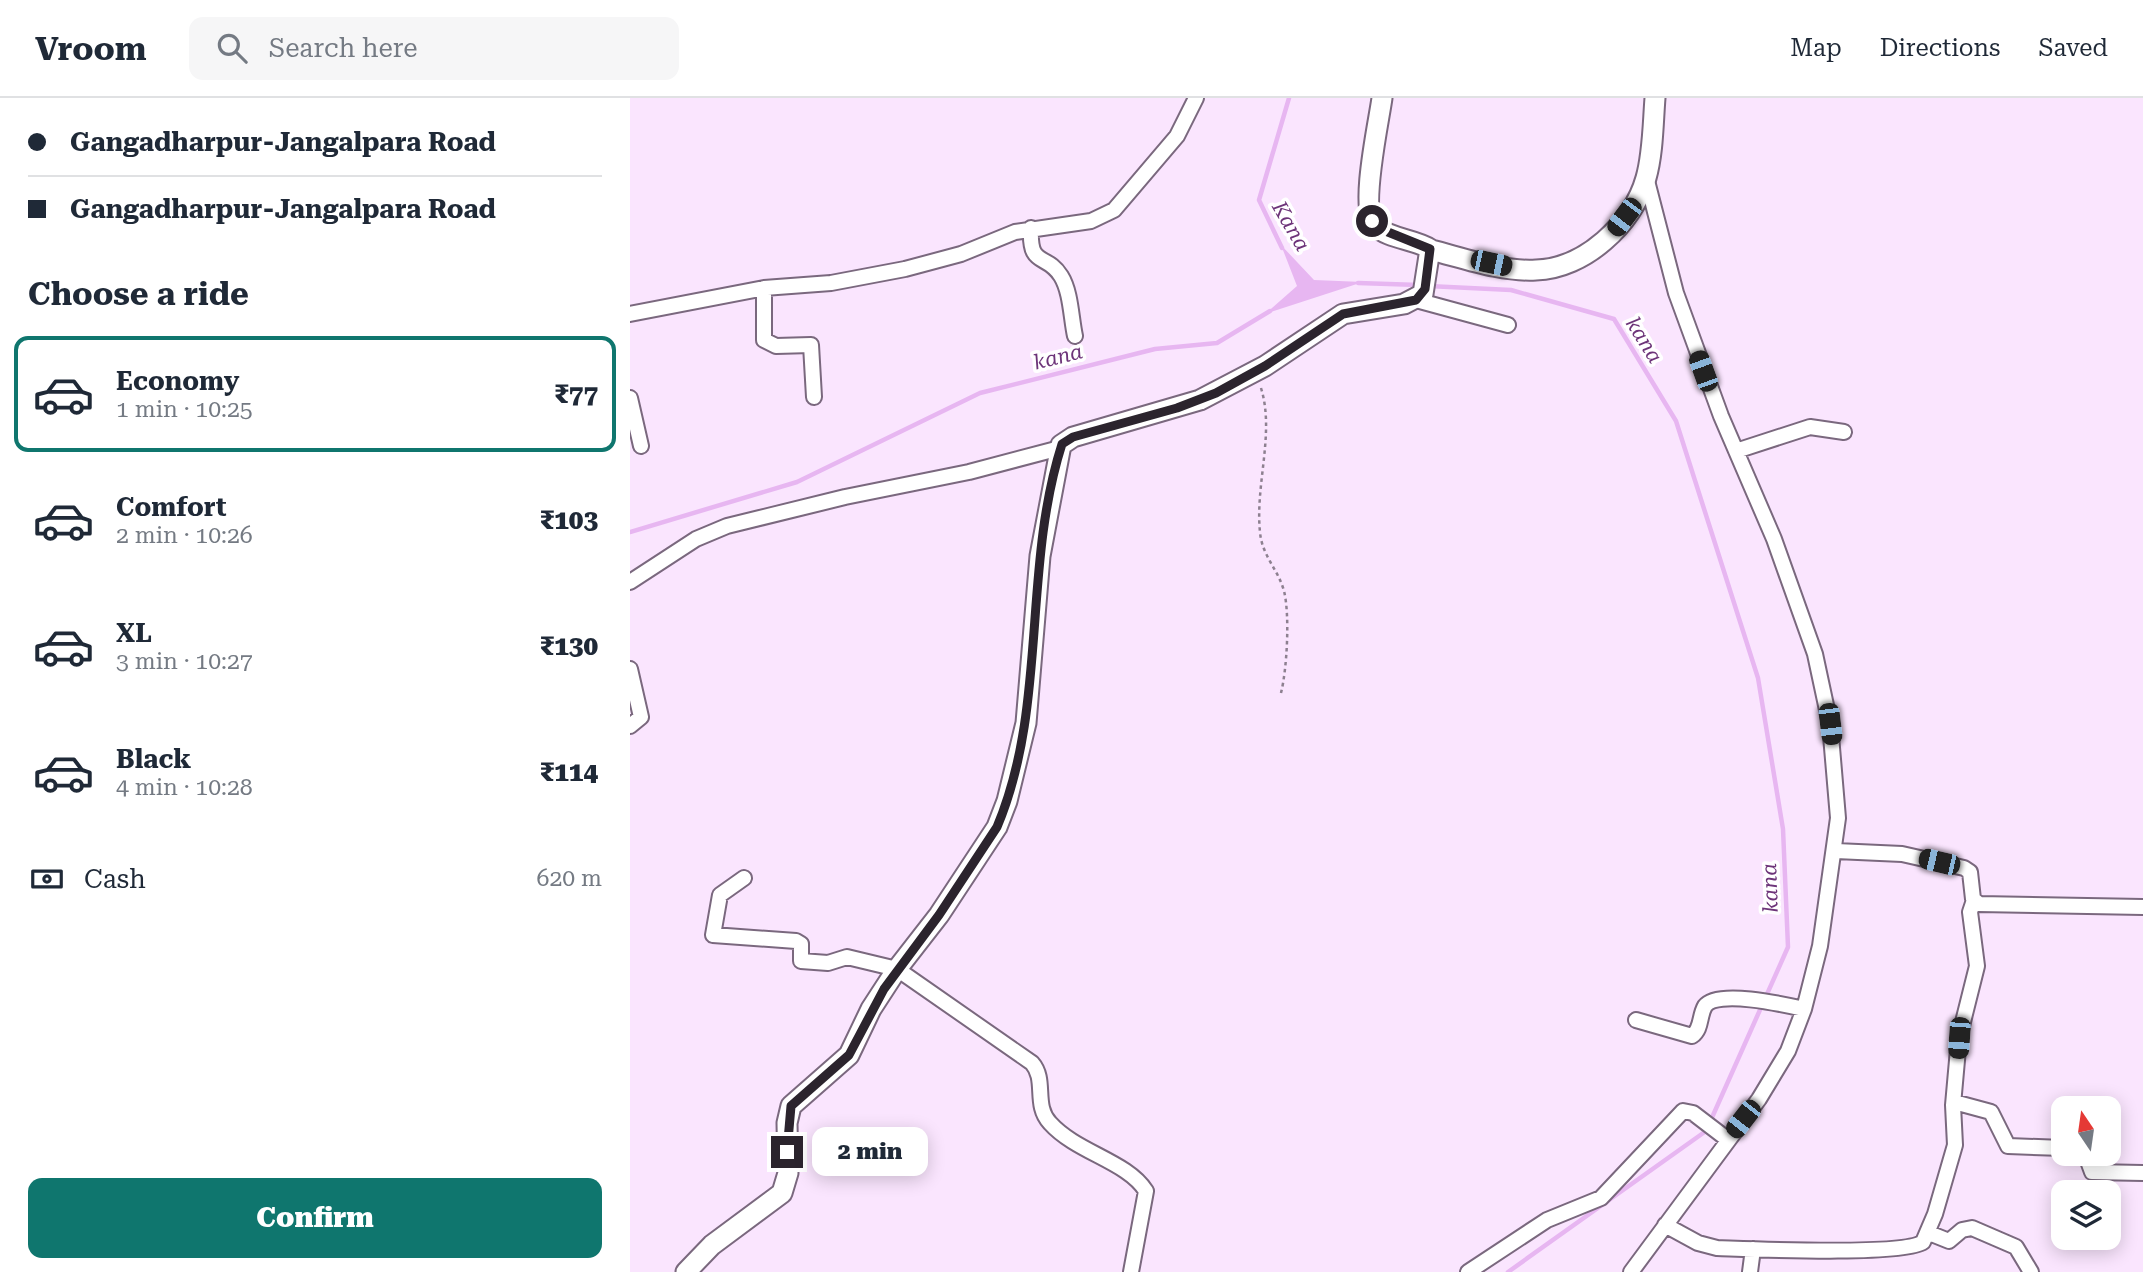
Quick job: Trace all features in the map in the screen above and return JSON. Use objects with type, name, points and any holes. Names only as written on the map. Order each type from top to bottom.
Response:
[{"type":"street","points":[[630,314],[764,288],[831,283],[905,269],[961,254],[995,239],[1031,228],[1091,221],[1109,215],[1177,136],[1196,98]]},
{"type":"street","points":[[1382,98],[1370,180],[1370,216],[1378,228],[1430,256],[1526,270],[1566,265],[1591,250],[1615,229],[1633,206],[1646,177],[1655,98]]},
{"type":"street","points":[[1631,1272],[1724,1136],[1780,1066],[1820,946],[1836,851],[1837,796],[1822,682],[1774,539],[1736,451],[1675,293],[1646,177]]},
{"type":"street","points":[[1031,228],[1031,247],[1035,256],[1057,271],[1064,283],[1075,336]]},
{"type":"street","points":[[1421,294],[1430,256]]},
{"type":"street","points":[[764,288],[764,340],[776,346],[811,345],[814,397]]},
{"type":"street","points":[[630,582],[696,539],[727,526],[870,491],[969,472],[1060,448],[1073,437],[1200,400],[1256,371],[1343,314],[1421,294],[1508,326]]},
{"type":"street","points":[[630,398],[641,446]]},
{"type":"street","points":[[1736,451],[1810,427],[1844,432]]},
{"type":"street","points":[[685,1272],[712,1245],[782,1193],[788,1173],[787,1123],[791,1106],[800,1096],[837,1069],[854,1046],[871,1009],[897,969],[956,891],[997,827],[1007,802],[1026,723],[1040,556],[1060,448]]},
{"type":"street","points":[[630,669],[641,713],[639,720],[630,726]]},
{"type":"street","points":[[1665,1225],[1707,1246],[1753,1250],[1891,1249],[1920,1245],[1928,1233],[1954,1150],[1954,1102],[1959,1038],[1976,973],[1977,952],[1970,912],[1974,900],[1970,872],[1964,868],[1902,854],[1836,851]]},
{"type":"street","points":[[744,878],[720,895],[713,935],[796,941],[801,944],[801,961],[828,963],[847,957],[897,969],[1032,1063],[1038,1073],[1039,1102],[1047,1121],[1075,1145],[1110,1163],[1142,1186],[1147,1195],[1130,1272]]},
{"type":"street","points":[[1974,900],[1984,905],[2143,907]]},
{"type":"street","points":[[1636,1020],[1692,1036],[1698,1030],[1708,1003],[1739,999],[1799,1008]]},
{"type":"street","points":[[1954,1102],[1991,1112],[2008,1146],[2051,1148]]},
{"type":"street","points":[[1468,1272],[1547,1220],[1601,1198],[1681,1112],[1686,1110],[1693,1113],[1724,1136]]},
{"type":"street","points":[[2089,1166],[2091,1171],[2143,1173]]},
{"type":"street","points":[[1928,1233],[1949,1241],[1962,1230],[1972,1228],[2016,1247],[2031,1272]]},
{"type":"street","points":[[1750,1272],[1753,1250]]},
{"type":"path","points":[[1256,371],[1266,415],[1260,534],[1266,559],[1279,580],[1285,599],[1286,671],[1281,693]]},
{"type":"shaded area","points":[[1281,245],[1314,280],[1363,282],[1265,314],[1297,286]]},
{"type":"waterway","name":"Kana","points":[[1282,248],[1259,200],[1289,98]]},
{"type":"waterway","name":"kana","points":[[1358,283],[1419,285]]},
{"type":"waterway","name":"kana","points":[[1428,286],[1511,290],[1614,319],[1676,421],[1758,678],[1783,829],[1788,947],[1706,1131],[1508,1272]]},
{"type":"waterway","name":"kana","points":[[630,532],[797,482],[980,393],[1155,349],[1217,343],[1270,311]]},
{"type":"route","points":[[787,1152],[787,1123],[791,1106],[800,1096],[837,1069],[849,1055],[871,1009],[897,969],[956,891],[997,827],[1004,811],[1026,723],[1035,594],[1062,444],[1073,437],[1177,408],[1216,393],[1265,366],[1343,314],[1416,300],[1425,289],[1430,249],[1378,228],[1372,221]]}]
